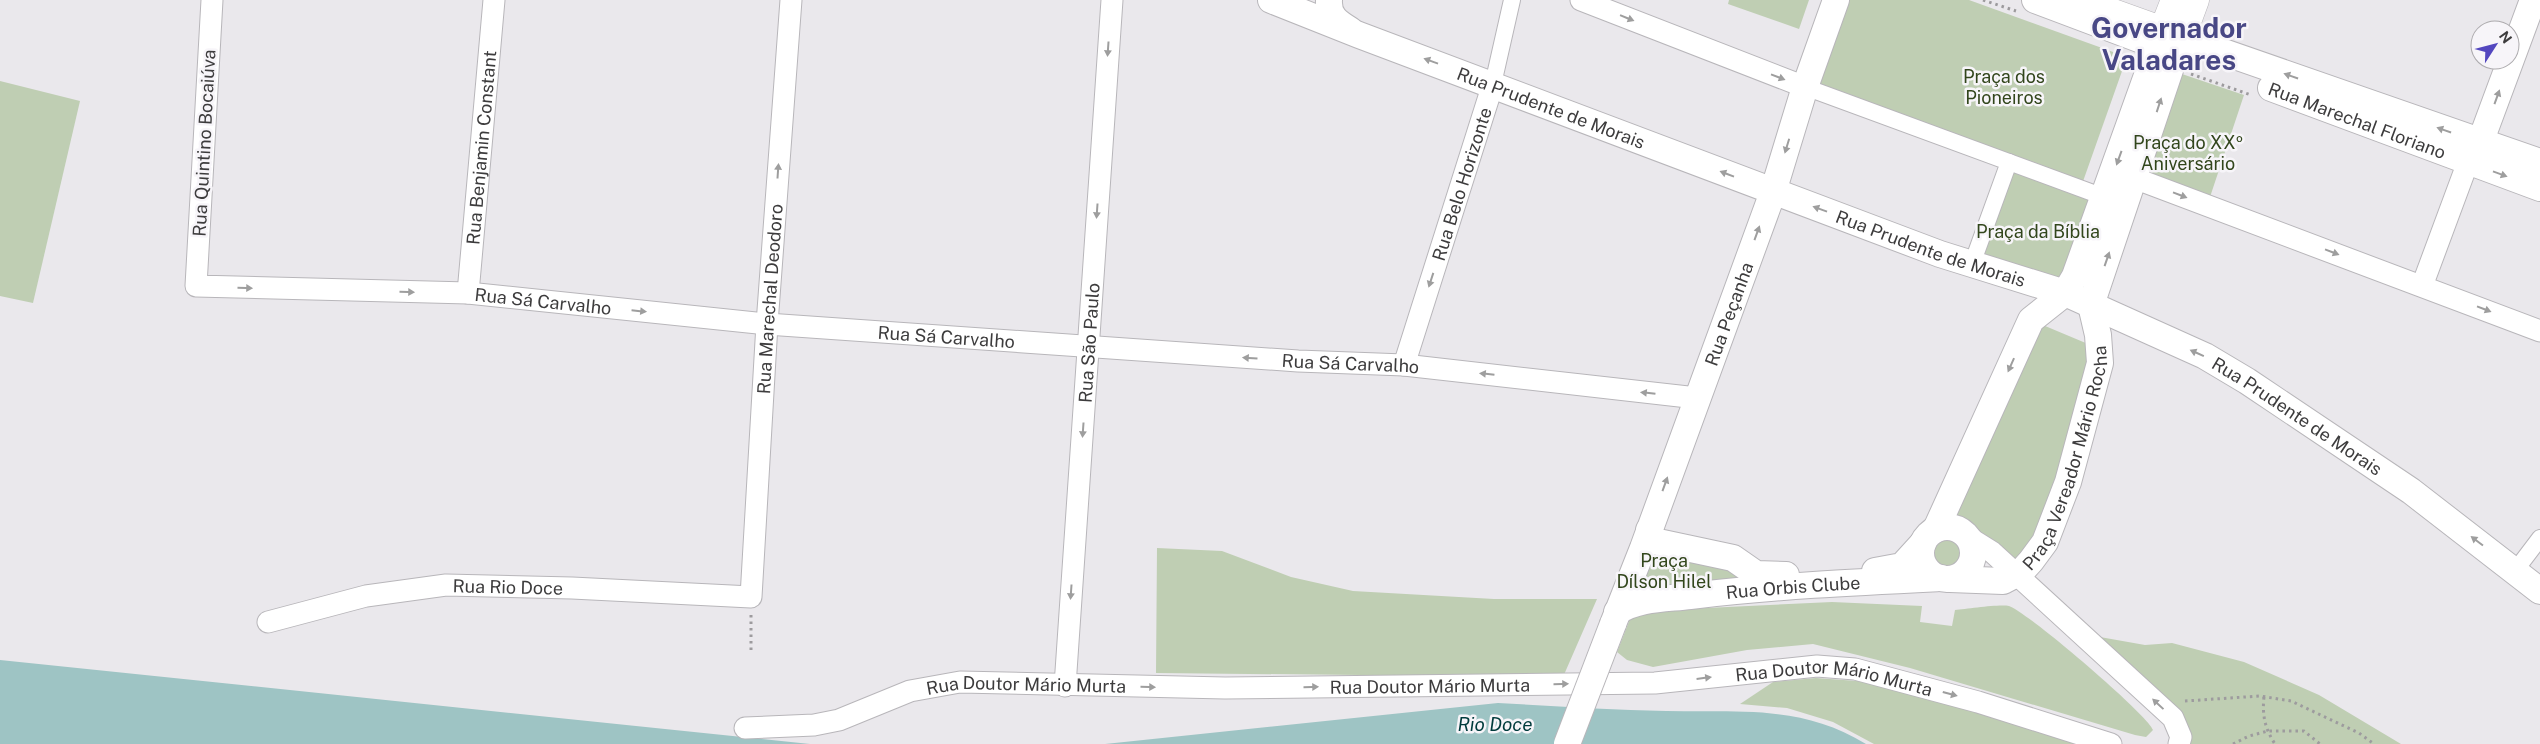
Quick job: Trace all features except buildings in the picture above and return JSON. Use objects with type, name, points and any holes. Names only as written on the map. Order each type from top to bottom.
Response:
[{"type":"main road","name":"Rua Marechal Floriano","points":[[2077,0],[2170,42]]},
{"type":"main road","points":[[2170,42],[2175,0]]},
{"type":"main road","points":[[2170,42],[2195,0]]},
{"type":"street","name":"Rua Quintino Bocaiúva","points":[[196,286],[212,0]]},
{"type":"street","name":"Rua Benjamin Constant","points":[[468,293],[494,0]]},
{"type":"street","name":"Rua Marechal Deodoro","points":[[751,597],[767,324],[791,0]]},
{"type":"street","name":"Rua São Paulo","points":[[1065,686],[1112,0]]},
{"type":"street","name":"Rua Prudente de Morais","points":[[1271,0],[1772,192],[1972,264],[2065,292],[2205,356],[2247,381],[2411,492],[2540,591]]},
{"type":"street","points":[[1329,0],[1329,10],[1336,22],[1359,35]]},
{"type":"street","name":"Rua Belo Horizonte","points":[[1404,365],[1493,84],[1512,0]]},
{"type":"street","points":[[1581,0],[1805,88],[2104,197]]},
{"type":"street","name":"Rua Peçanha","points":[[1634,595],[1696,398],[1772,192],[1805,88],[1836,0]]},
{"type":"street","name":"Rua Marechal Floriano","points":[[2035,0],[2170,42],[2474,152],[2540,188]]},
{"type":"street","points":[[2422,286],[2533,0]]},
{"type":"street","points":[[2090,305],[2134,178],[2170,42]]},
{"type":"street","points":[[1968,537],[1973,554],[1971,563],[1959,576],[1946,578],[1932,576],[1926,568],[1921,551],[1930,536],[2031,320],[2065,292],[2075,276],[2104,197],[2170,42]]},
{"type":"street","name":"Rua Marechal Floriano","points":[[2474,152],[2540,162]]},
{"type":"street","points":[[1972,264],[2009,162]]},
{"type":"street","points":[[2134,178],[2540,330]]},
{"type":"street","name":"Rua Sá Carvalho","points":[[196,286],[468,293],[767,324],[1298,362],[1404,365],[1696,398]]},
{"type":"street","name":"Praça Vereador Mário Rocha","points":[[1946,578],[2003,581],[2024,568],[2045,542],[2068,482],[2100,363],[2098,335],[2090,305]]},
{"type":"street","name":"Praça Vereador Mário Rocha","points":[[1930,536],[1954,528],[1992,552],[2024,568]]},
{"type":"street","name":"Rua Orbis Clube","points":[[1650,540],[1730,557],[1756,574],[1767,576],[1849,574],[1891,569],[1902,566],[1930,536]]},
{"type":"street","points":[[2515,571],[2540,538]]},
{"type":"street","points":[[1730,557],[1738,563],[1744,575],[1743,582],[1733,591]]},
{"type":"street","points":[[2024,568],[2038,596],[2164,709],[2179,728],[2181,737],[2179,744]]},
{"type":"street","name":"Rua Orbis Clube","points":[[1567,744],[1615,618],[1627,606],[1634,595],[1946,578]]},
{"type":"street","name":"Rua Rio Doce","points":[[268,622],[366,596],[446,585],[572,588],[751,597]]},
{"type":"street","name":"Rua Doutor Mário Murta","points":[[745,728],[814,725],[839,720],[910,691],[960,682],[1065,686],[1235,688],[1655,683],[1817,666],[1856,669],[1978,702],[2111,744]]},
{"type":"path","points":[[751,597],[751,653]]},
{"type":"path","points":[[2164,709],[2169,705],[2188,700],[2264,697],[2291,702],[2359,733],[2374,744]]},
{"type":"path","points":[[2264,697],[2262,712],[2268,731],[2275,744]]},
{"type":"path","points":[[2233,744],[2249,736],[2268,731],[2304,731],[2320,744]]},
{"type":"green space","points":[[1729,0],[1809,0],[1799,29],[1728,4]]},
{"type":"green space","name":"Praça dos Pioneiros","points":[[1838,0],[1969,0],[2127,57],[2081,187],[1806,87]]},
{"type":"green space","name":"Praça do XXº Aniversário","points":[[2179,73],[2244,95],[2210,197],[2145,174]]},
{"type":"green space","points":[[0,81],[80,101],[33,303],[0,296]]},
{"type":"green space","name":"Praça da Bíblia","points":[[2012,167],[2099,199],[2063,287],[1978,263]]},
{"type":"green space","points":[[2031,320],[2100,349],[2100,363],[2022,571],[1962,531],[1953,528],[1937,527]]},
{"type":"green space","points":[[1945,530],[1959,535],[1967,545],[1967,558],[1959,571],[1932,569],[1927,559],[1927,542]]},
{"type":"green space","points":[[1157,548],[1222,551],[1291,577],[1353,591],[1494,599],[1597,599],[1563,677],[1156,673]]},
{"type":"green space","name":"Praça Dílson Hilel","points":[[1645,549],[1731,560],[1742,579],[1642,599],[1630,586]]},
{"type":"green space","points":[[1832,602],[1922,606],[1920,622],[1952,626],[1955,610],[2009,606],[2038,625],[2086,664],[2131,705],[2153,730],[2146,737],[2135,735],[1910,668],[1813,644],[1747,650],[1653,667],[1627,660],[1617,652],[1630,619],[1635,614],[1664,610]]},
{"type":"green space","points":[[2083,634],[2145,645],[2172,643],[2244,662],[2319,695],[2401,744],[2182,744]]},
{"type":"green space","points":[[1816,678],[1871,682],[2096,744],[1874,744],[1833,722],[1787,708],[1740,704],[1773,682]]},
{"type":"water","points":[[0,660],[810,744],[0,744]]},
{"type":"water","name":"Rio Doce","points":[[1498,703],[1624,710],[1769,713],[1817,722],[1842,731],[1866,744],[1105,744]]},
{"type":"district","name":"Governador Valadares","points":[[2169,43]]}]
